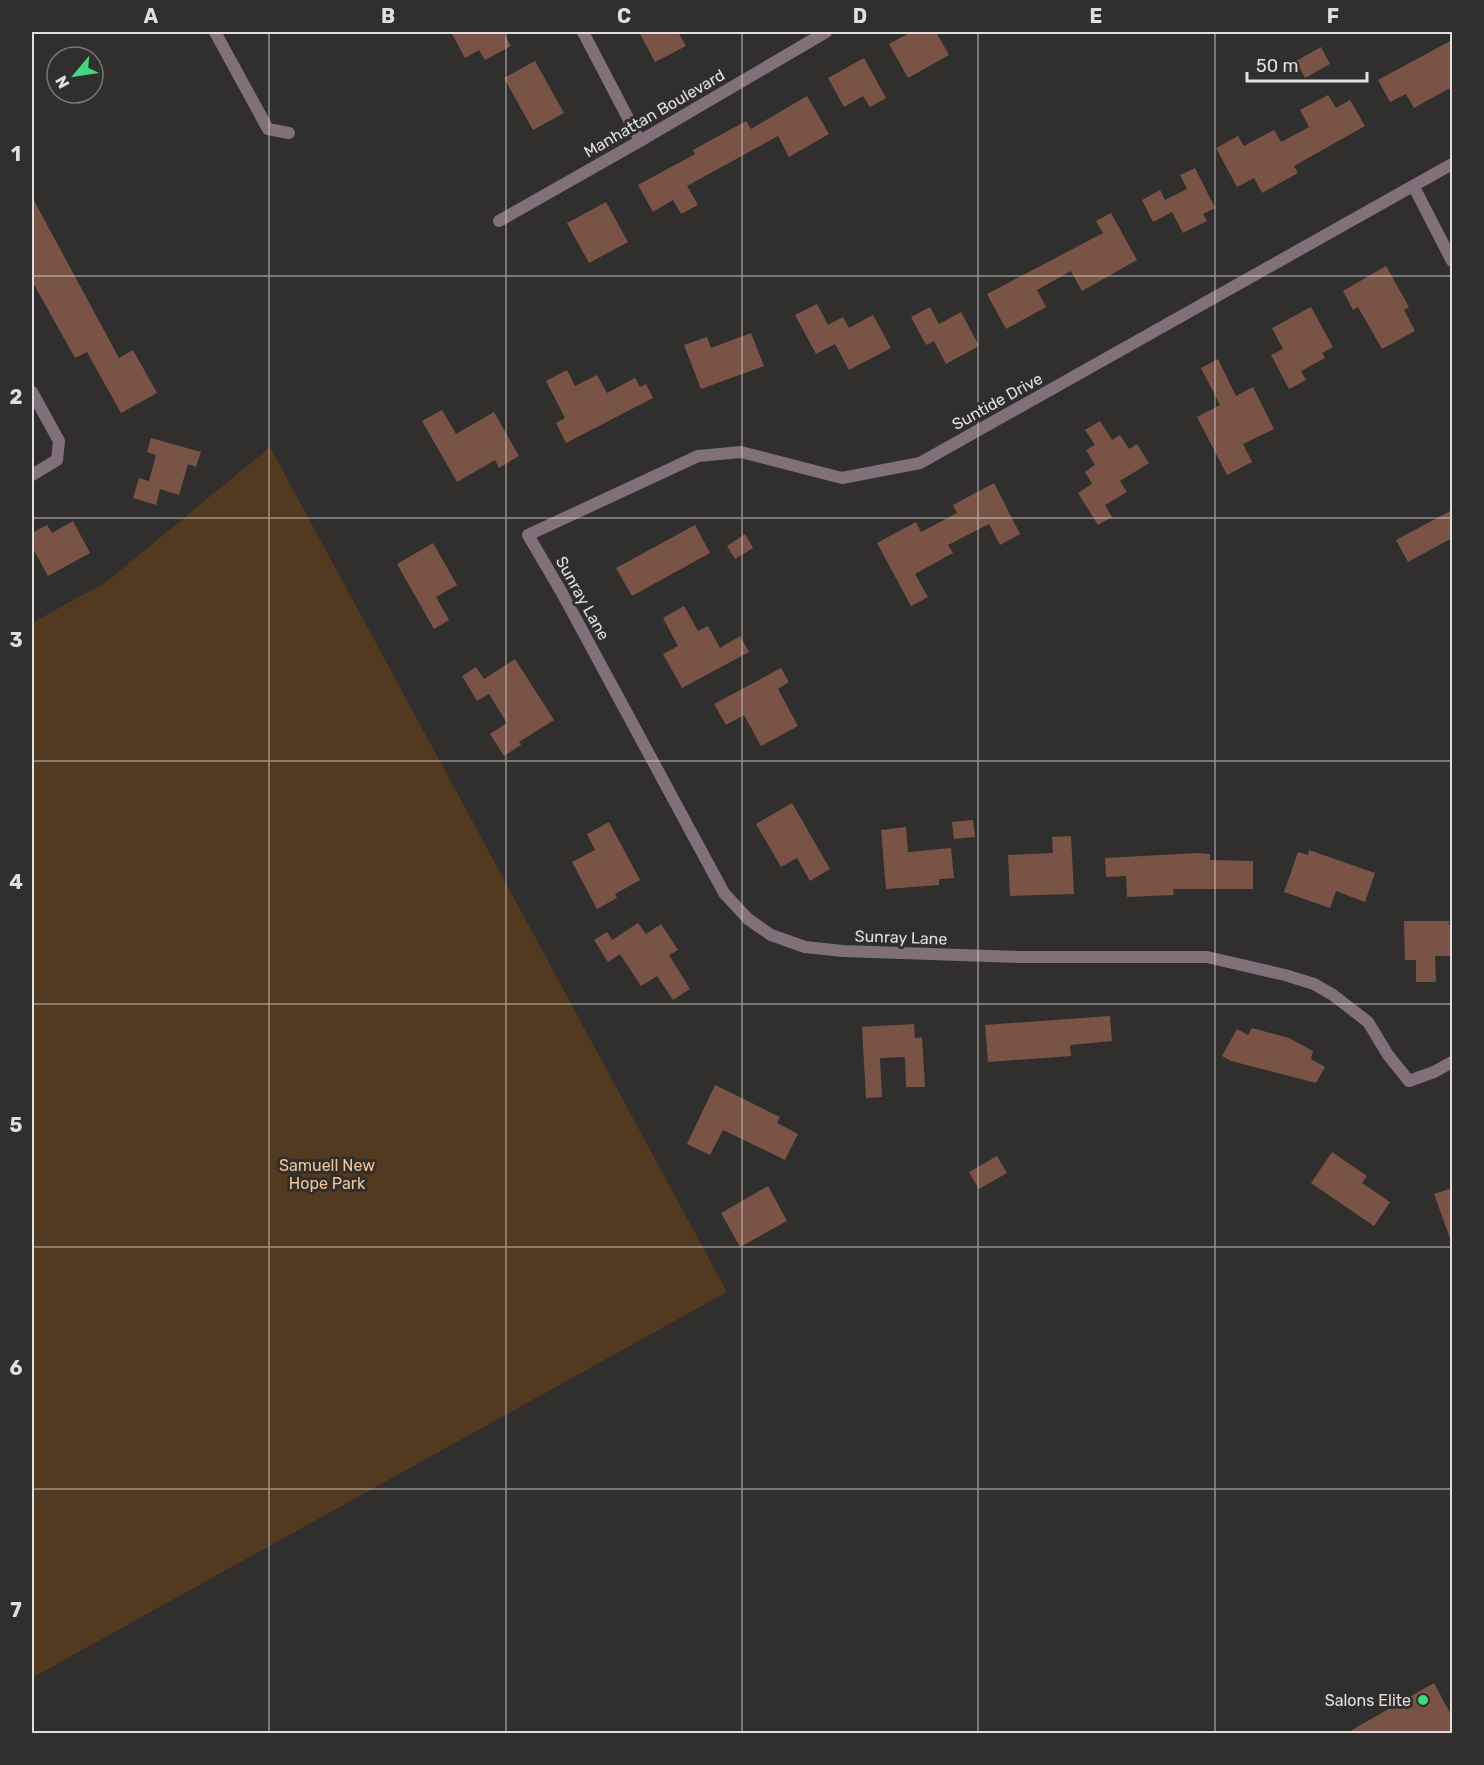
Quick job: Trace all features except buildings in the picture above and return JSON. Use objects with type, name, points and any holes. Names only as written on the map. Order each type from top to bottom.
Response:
[{"type":"street","points":[[215,32],[268,129],[289,133]]},
{"type":"street","points":[[583,32],[640,141]]},
{"type":"street","name":"Manhattan Boulevard","points":[[499,221],[826,32]]},
{"type":"street","name":"Suntide Drive","points":[[528,535],[698,456],[741,452],[842,478],[920,463],[1452,164]]},
{"type":"street","points":[[1414,187],[1452,261]]},
{"type":"street","points":[[32,392],[59,441],[57,460],[32,475]]},
{"type":"street","name":"Sunray Lane","points":[[528,535],[562,593],[724,893],[747,919],[771,935],[805,947],[843,951],[1020,957],[1207,957],[1295,978],[1314,984],[1333,995],[1368,1022],[1388,1055],[1409,1081],[1434,1072],[1452,1062]]},
{"type":"green space","name":"Samuell New Hope Park","points":[[270,447],[727,1292],[32,1678],[32,623],[106,582]]},
{"type":"place","name":"Salons Elite","points":[[1423,1700]]}]
